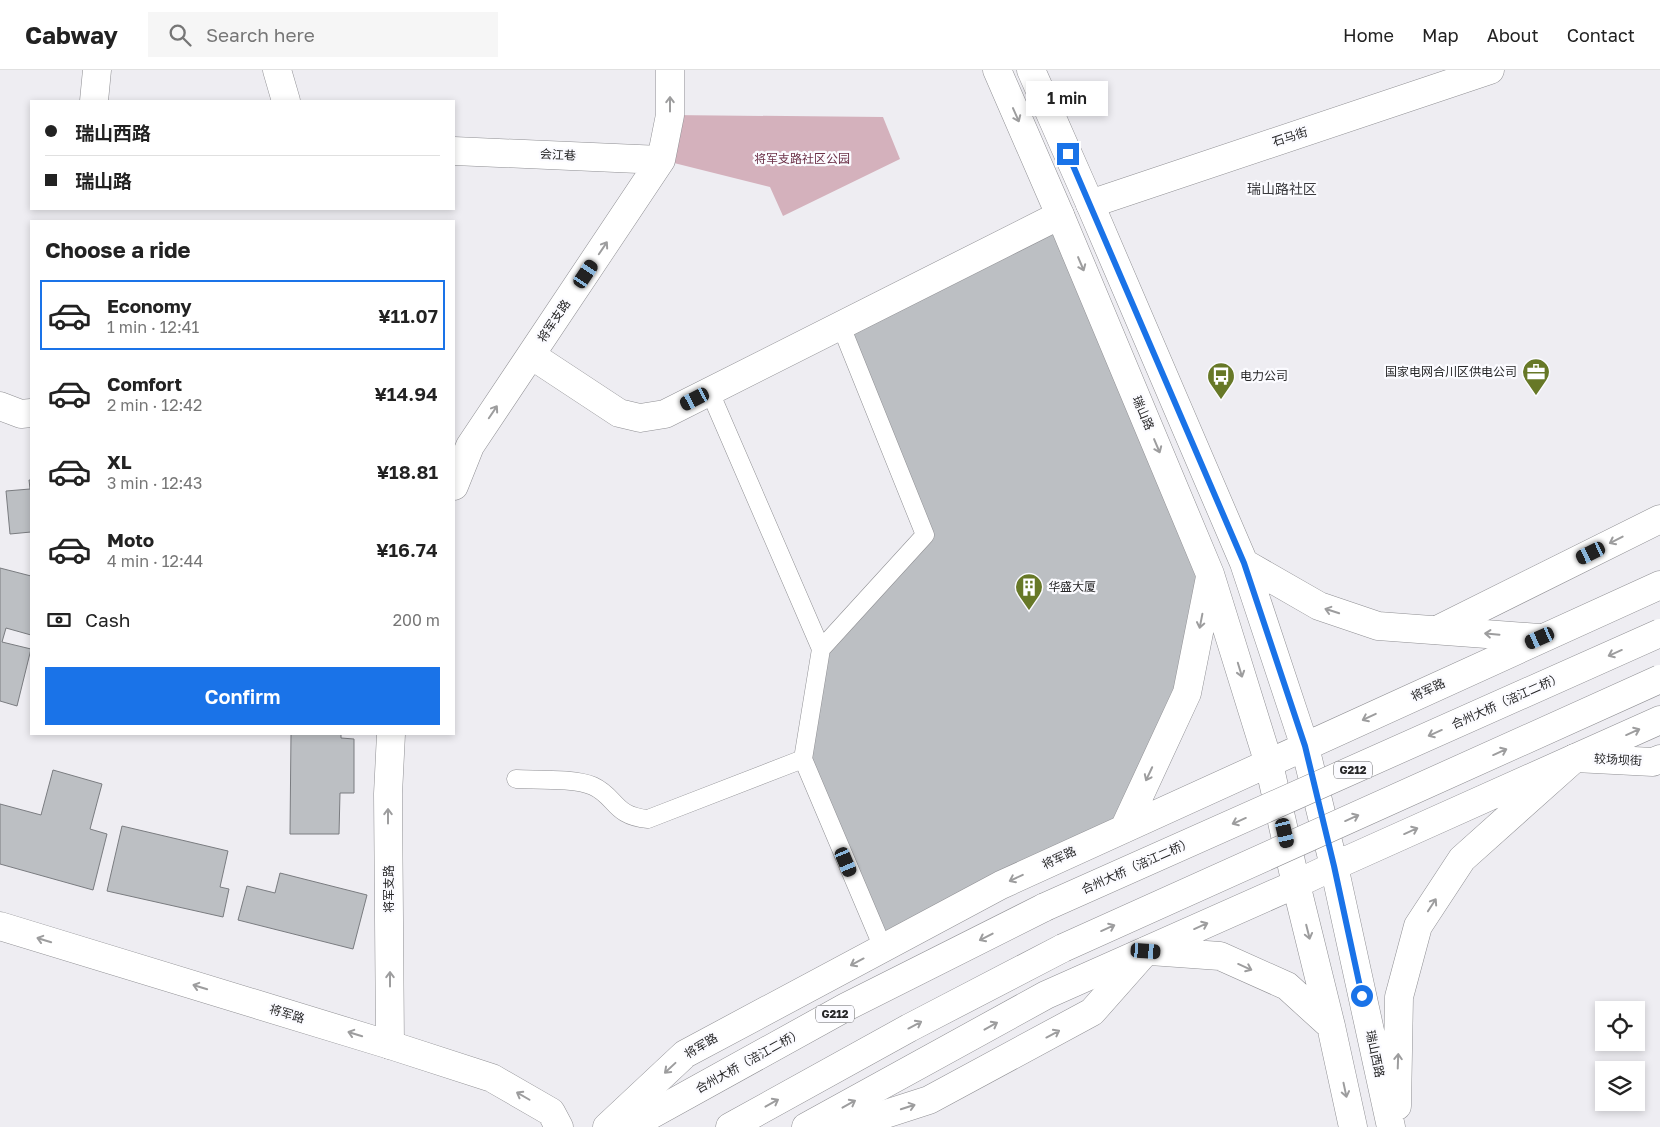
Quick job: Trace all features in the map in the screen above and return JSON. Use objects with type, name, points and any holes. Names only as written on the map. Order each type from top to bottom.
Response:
[{"type":"main road","points":[[94,100],[97,70]]},
{"type":"main road","points":[[276,70],[286,100]]},
{"type":"main road","name":"将军支路","points":[[455,480],[462,442],[531,355],[662,160],[670,116],[670,70]]},
{"type":"main road","name":"瑞山路","points":[[997,70],[1060,215],[1210,574],[1269,764]]},
{"type":"main road","points":[[1031,70],[1244,563],[1305,746]]},
{"type":"main road","name":"石马街","points":[[1090,204],[1490,70]]},
{"type":"main road","name":"会江巷","points":[[455,151],[662,160]]},
{"type":"main road","points":[[531,355],[619,413],[640,418],[665,414],[1060,215]]},
{"type":"main road","points":[[0,406],[21,414],[30,413]]},
{"type":"main road","points":[[1437,630],[1660,519]]},
{"type":"main road","points":[[1244,563],[1320,606],[1378,626],[1540,638]]},
{"type":"main road","points":[[1124,828],[1187,693],[1210,574]]},
{"type":"main road","name":"将军路","points":[[607,1127],[685,1054],[1002,885],[1540,638],[1660,585]]},
{"type":"main road","name":"合州大桥（涪江二桥）","points":[[629,1127],[846,1007],[1045,907],[1660,633]]},
{"type":"main road","points":[[730,1127],[909,1028],[1063,948],[1660,679]]},
{"type":"main road","points":[[806,1127],[1046,995],[1660,720]]},
{"type":"main road","name":"将军支路","points":[[390,1045],[388,794],[391,735]]},
{"type":"main road","name":"瑞山西路","points":[[1305,746],[1334,866],[1391,1127]]},
{"type":"main road","points":[[1396,1127],[1399,997],[1418,926],[1462,859],[1575,758]]},
{"type":"main road","name":"较场坝街","points":[[1575,758],[1653,762],[1660,758]]},
{"type":"main road","points":[[1269,764],[1353,1127]]},
{"type":"main road","name":"将军路","points":[[0,926],[492,1078],[550,1112],[559,1127]]},
{"type":"main road","points":[[1146,951],[1220,956],[1287,986],[1331,1026]]},
{"type":"main road","points":[[845,1127],[929,1100],[1092,1012],[1146,951]]},
{"type":"lane","points":[[841,326],[925,535],[821,649],[802,759],[883,948]]},
{"type":"lane","points":[[710,392],[821,649]]},
{"type":"lane","points":[[516,779],[578,782],[593,786],[604,793],[620,810],[634,818],[648,819],[802,759]]},
{"type":"green space","name":"将军支路社区公园","points":[[670,115],[883,117],[900,159],[783,216],[770,187],[662,160]]},
{"type":"building","name":"华盛大厦","points":[[1060,215],[1210,574],[1187,693],[1124,829],[883,948],[803,759],[821,649],[925,535],[841,326]]},
{"type":"building","points":[[30,489],[30,532],[10,534],[6,491]]},
{"type":"building","points":[[0,568],[30,576],[30,635],[6,628],[2,642],[30,649],[30,653],[17,706],[0,701]]},
{"type":"building","points":[[291,735],[341,735],[341,738],[354,739],[354,793],[340,793],[339,834],[290,834]]},
{"type":"building","points":[[53,770],[102,784],[90,829],[107,834],[93,890],[0,864],[0,804],[41,815]]},
{"type":"building","points":[[122,826],[228,851],[220,887],[229,889],[223,917],[107,891]]},
{"type":"building","points":[[280,873],[367,895],[353,949],[238,920],[247,886],[275,893]]},
{"type":"place","name":"国家电网合川区供电公司","points":[[1536,396]]},
{"type":"place","name":"电力公司","points":[[1221,400]]},
{"type":"place","name":"华盛大厦","points":[[1029,611]]},
{"type":"district","name":"瑞山路社区","points":[[1282,189]]},
{"type":"route","points":[[1068,154],[1244,563],[1305,746],[1334,866],[1362,996]]}]
